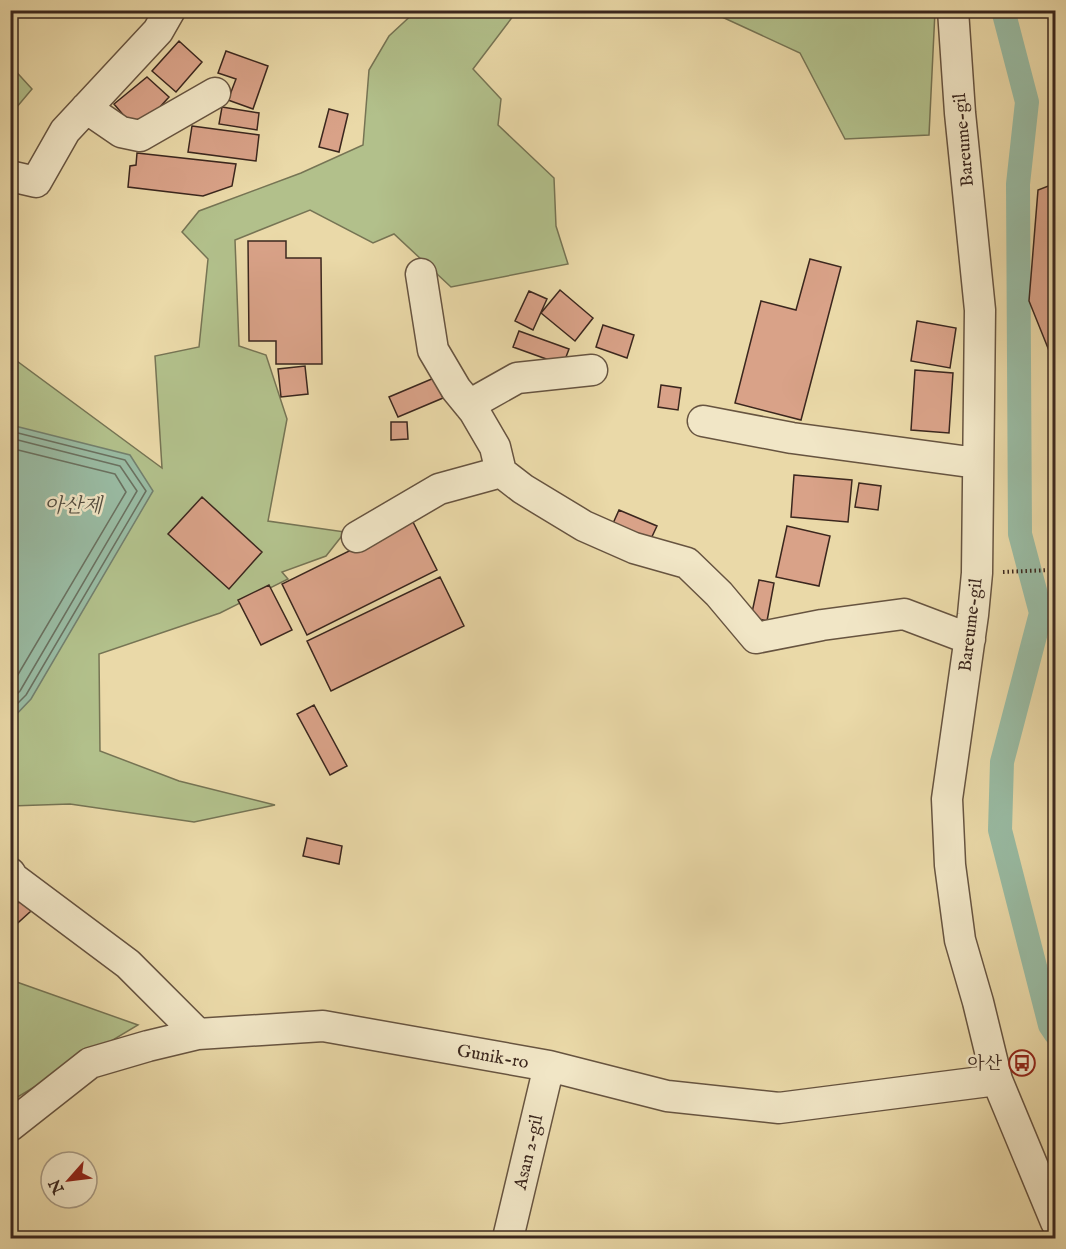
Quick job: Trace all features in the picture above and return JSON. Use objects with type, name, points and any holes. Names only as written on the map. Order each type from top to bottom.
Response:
[{"type":"street","points":[[10,177],[36,182],[65,131],[158,32],[170,10]]},
{"type":"street","name":"Bareume-gil","points":[[954,10],[960,113],[980,310],[977,573],[970,639],[946,799],[950,865],[960,940],[997,1080],[1056,1222]]},
{"type":"street","points":[[86,108],[121,132],[140,136],[215,93]]},
{"type":"street","points":[[422,274],[433,350],[495,447],[501,472],[523,489],[584,526],[634,548],[687,562],[720,594],[756,638],[822,625],[904,614],[970,639]]},
{"type":"street","points":[[469,405],[517,378],[592,370]]},
{"type":"street","points":[[703,420],[792,438],[977,463]]},
{"type":"street","points":[[357,537],[439,489],[501,472]]},
{"type":"street","points":[[10,873],[13,878],[128,964],[198,1034]]},
{"type":"street","name":"Gunik-ro","points":[[10,1126],[90,1064],[148,1046],[198,1034],[323,1026],[549,1066],[667,1096],[779,1108],[997,1080]]},
{"type":"street","name":"Asan 2-gil","points":[[508,1239],[549,1066]]},
{"type":"path","points":[[1003,572],[1056,568]]},
{"type":"shaded area","points":[[416,11],[517,11],[473,69],[501,99],[498,125],[554,178],[556,226],[568,264],[451,287],[394,234],[373,243],[310,210],[235,240],[239,346],[266,355],[287,419],[268,521],[345,532],[326,556],[282,572],[288,579],[220,613],[99,654],[100,751],[179,781],[275,805],[194,822],[70,804],[11,806],[10,356],[162,468],[155,356],[199,347],[208,259],[182,232],[199,211],[301,173],[363,145],[369,70],[389,36]]},
{"type":"shaded area","points":[[709,11],[935,11],[929,135],[845,139],[800,53]]},
{"type":"shaded area","points":[[11,66],[32,89],[11,114]]},
{"type":"shaded area","points":[[11,980],[138,1025],[11,1101]]},
{"type":"water","name":"아산제","points":[[11,425],[130,455],[153,491],[31,699],[11,720]]},
{"type":"building","points":[[179,41],[202,62],[176,92],[152,71]]},
{"type":"building","points":[[226,51],[268,66],[253,109],[228,100],[236,79],[218,73]]},
{"type":"building","points":[[147,77],[169,97],[148,120],[131,124],[114,104]]},
{"type":"building","points":[[222,107],[259,113],[257,130],[219,124]]},
{"type":"building","points":[[329,109],[348,114],[339,152],[319,147]]},
{"type":"building","points":[[192,126],[259,135],[256,161],[188,152]]},
{"type":"building","points":[[137,153],[236,164],[232,186],[203,196],[128,187],[130,166],[136,165]]},
{"type":"building","points":[[1056,183],[1056,368],[1029,301],[1038,190]]},
{"type":"building","points":[[248,241],[286,241],[286,258],[321,258],[322,364],[276,364],[276,341],[249,341]]},
{"type":"building","points":[[810,259],[841,267],[801,420],[735,403],[761,301],[796,310]]},
{"type":"building","points":[[560,290],[593,318],[575,341],[541,313]]},
{"type":"building","points":[[529,291],[547,299],[533,330],[515,321]]},
{"type":"building","points":[[917,321],[956,328],[950,368],[911,361]]},
{"type":"building","points":[[603,325],[634,335],[627,358],[596,347]]},
{"type":"building","points":[[519,331],[569,349],[563,365],[513,347]]},
{"type":"building","points":[[305,366],[308,394],[281,397],[278,369]]},
{"type":"building","points":[[915,370],[953,373],[949,433],[911,430]]},
{"type":"building","points":[[434,378],[443,398],[398,417],[389,397]]},
{"type":"building","points":[[661,385],[681,388],[678,410],[658,407]]},
{"type":"building","points":[[391,422],[407,422],[408,439],[391,440]]},
{"type":"building","points":[[794,475],[852,480],[848,522],[791,517]]},
{"type":"building","points":[[859,483],[881,486],[878,510],[855,507]]},
{"type":"building","points":[[202,497],[262,552],[229,589],[168,534]]},
{"type":"building","points":[[619,510],[657,526],[648,545],[611,528]]},
{"type":"building","points":[[412,520],[437,570],[307,635],[282,584]]},
{"type":"building","points":[[787,526],[830,536],[819,586],[776,577]]},
{"type":"building","points":[[440,577],[464,626],[331,691],[307,641]]},
{"type":"building","points":[[759,580],[774,583],[767,621],[751,617]]},
{"type":"building","points":[[269,585],[292,630],[261,645],[238,600]]},
{"type":"building","points":[[314,705],[347,766],[330,775],[297,714]]},
{"type":"building","points":[[307,838],[342,846],[339,864],[303,856]]},
{"type":"building","points":[[20,901],[31,911],[10,930],[10,910]]},
{"type":"waterway","points":[[1003,10],[1027,102],[1018,184],[1020,534],[1041,613],[1002,762],[1000,830],[1050,1025],[1056,1034]]},
{"type":"place","name":"아산","points":[[1022,1063]]}]
